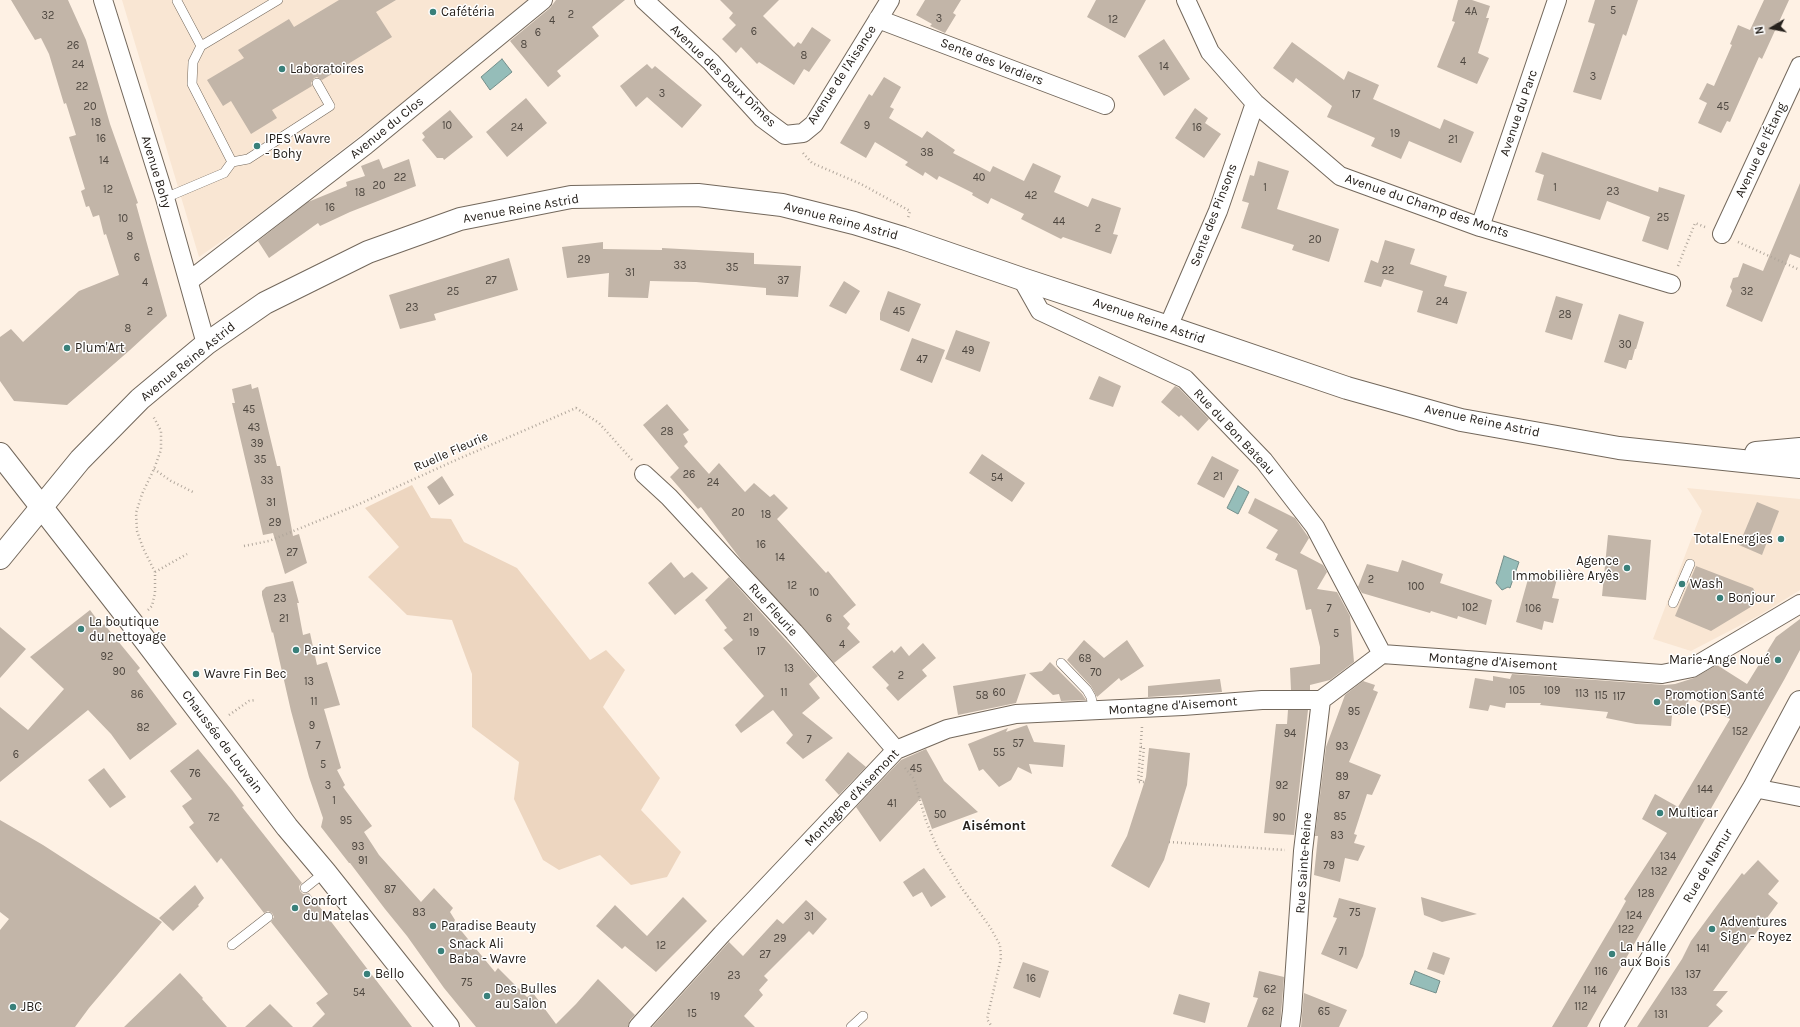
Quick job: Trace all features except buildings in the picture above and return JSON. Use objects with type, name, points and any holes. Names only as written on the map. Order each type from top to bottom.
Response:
[{"type":"main road","name":"Avenue Reine Astrid","points":[[0,558],[80,460],[140,399],[206,344],[265,303],[368,252],[460,219],[572,197],[698,195],[782,205],[854,223],[903,238],[1022,279],[1168,326],[1347,388],[1461,420],[1619,448],[1800,467]]},
{"type":"main road","name":"Avenue Reine Astrid","points":[[1710,458],[1800,449]]},
{"type":"main road","name":"Chaussée de Louvain","points":[[0,454],[213,728],[287,827],[325,872],[448,1027]]},
{"type":"main road","name":"Rue de Namur","points":[[1611,1027],[1754,788],[1800,702]]},
{"type":"street","name":"Avenue Bohy","points":[[103,0],[165,198],[206,344]]},
{"type":"street","name":"Avenue du Clos","points":[[189,281],[366,145],[543,0]]},
{"type":"street","name":"Avenue des Deux Dîmes","points":[[644,0],[711,62],[762,118],[785,135]]},
{"type":"street","name":"Avenue de l'Aisance","points":[[785,135],[802,133],[814,124],[890,0]]},
{"type":"street","name":"Avenue du Champ des Monts","points":[[1186,0],[1210,52],[1255,103],[1340,176],[1480,227],[1671,284]]},
{"type":"street","name":"Avenue du Parc","points":[[1480,227],[1557,0]]},
{"type":"street","name":"Sente des Verdiers","points":[[878,19],[1105,105]]},
{"type":"street","name":"Avenue de l'Étang","points":[[1722,234],[1800,66]]},
{"type":"street","name":"Sente des Pinsons","points":[[1168,326],[1218,211],[1255,103]]},
{"type":"street","name":"Rue du Bon Bateau","points":[[1022,279],[1040,311],[1185,379],[1264,462],[1315,527],[1382,654]]},
{"type":"street","name":"Rue Fleurie","points":[[644,474],[670,497],[794,632],[896,750]]},
{"type":"street","name":"Montagne d'Aisemont","points":[[1382,654],[1662,674],[1692,668],[1800,604]]},
{"type":"street","points":[[1321,700],[1382,654]]},
{"type":"street","name":"Montagne d'Aisemont","points":[[638,1027],[722,934],[896,750],[947,729],[1016,714],[1094,711],[1262,700],[1321,700]]},
{"type":"street","name":"Rue Sainte-Reine","points":[[1290,1027],[1293,1003],[1303,851],[1321,700]]},
{"type":"street","points":[[1754,788],[1800,797]]},
{"type":"lane","points":[[232,162],[192,84],[193,62],[201,46],[278,0]]},
{"type":"lane","points":[[177,1],[201,46]]},
{"type":"lane","points":[[165,198],[224,173],[232,162],[248,159],[330,106],[316,83]]},
{"type":"lane","points":[[1673,603],[1690,564]]},
{"type":"lane","points":[[1061,664],[1092,697],[1094,711]]},
{"type":"lane","points":[[305,888],[325,872]]},
{"type":"lane","points":[[232,945],[268,917]]},
{"type":"lane","points":[[851,1027],[863,1016]]},
{"type":"path","points":[[785,135],[812,163],[861,184],[910,211],[903,238]]},
{"type":"path","points":[[1671,284],[1695,223],[1800,270]]},
{"type":"path","points":[[132,623],[152,606],[155,593],[155,572],[139,537],[136,513],[142,494],[154,470],[161,450],[161,431],[156,420],[140,399]]},
{"type":"path","name":"Ruelle Fleurie","points":[[244,546],[269,542],[576,408],[599,423],[644,474]]},
{"type":"path","points":[[154,470],[171,482],[193,492]]},
{"type":"path","points":[[155,572],[186,554]]},
{"type":"path","points":[[213,728],[249,701],[256,700]]},
{"type":"path","points":[[1141,747],[1138,782],[1144,782]]},
{"type":"path","points":[[896,750],[899,760],[914,779],[926,821],[938,849],[961,887],[990,927],[1000,945],[1001,958],[987,1019],[992,1027]]},
{"type":"path","points":[[1169,842],[1303,851]]},
{"type":"shaded area","name":"IPES Wavre - Bohy","points":[[122,0],[527,0],[405,101],[246,224],[199,257]]},
{"type":"shaded area","points":[[412,485],[431,518],[451,519],[464,542],[517,568],[590,660],[606,650],[625,670],[603,707],[660,778],[641,810],[681,852],[667,877],[631,885],[600,855],[559,870],[543,860],[514,799],[519,762],[472,727],[472,674],[452,620],[407,615],[368,577],[399,547],[365,508]]},
{"type":"shaded area","points":[[1687,488],[1800,499],[1800,590],[1760,615],[1691,651],[1653,639],[1702,511]]},
{"type":"water","points":[[502,59],[512,72],[490,90],[481,77]]},
{"type":"water","points":[[1238,486],[1249,492],[1238,514],[1227,508]]},
{"type":"water","points":[[1504,556],[1519,562],[1510,588],[1508,587],[1502,590],[1496,583]]},
{"type":"water","points":[[1415,971],[1440,981],[1436,993],[1410,984]]},
{"type":"place","name":"Cafétéria","points":[[433,12]]},
{"type":"place","name":"Laboratoires","points":[[282,69]]},
{"type":"place","name":"IPES Wavre - Bohy","points":[[257,146]]},
{"type":"place","name":"Plum'Art","points":[[67,348]]},
{"type":"place","name":"TotalEnergies","points":[[1781,539]]},
{"type":"place","name":"Agence Immobilière Aryês","points":[[1627,568]]},
{"type":"place","name":"Wash","points":[[1682,584]]},
{"type":"place","name":"Bonjour","points":[[1720,598]]},
{"type":"place","name":"La boutique du nettoyage","points":[[81,629]]},
{"type":"place","name":"Paint Service","points":[[296,650]]},
{"type":"place","name":"Marie-Ange Noué","points":[[1778,660]]},
{"type":"place","name":"Wavre Fin Bec","points":[[196,674]]},
{"type":"place","name":"Promotion Santé Ecole (PSE)","points":[[1657,702]]},
{"type":"place","name":"Multicar","points":[[1660,813]]},
{"type":"place","name":"Confort du Matelas","points":[[295,908]]},
{"type":"place","name":"Paradise Beauty","points":[[433,926]]},
{"type":"place","name":"Adventures Sign - Royez","points":[[1712,929]]},
{"type":"place","name":"Snack Ali Baba - Wavre","points":[[441,951]]},
{"type":"place","name":"La Halle aux Bois","points":[[1612,954]]},
{"type":"place","name":"Bello","points":[[367,974]]},
{"type":"place","name":"Des Bulles au Salon","points":[[487,996]]},
{"type":"place","name":"JBC","points":[[13,1007]]},
{"type":"district","name":"Aisémont","points":[[994,826]]}]
